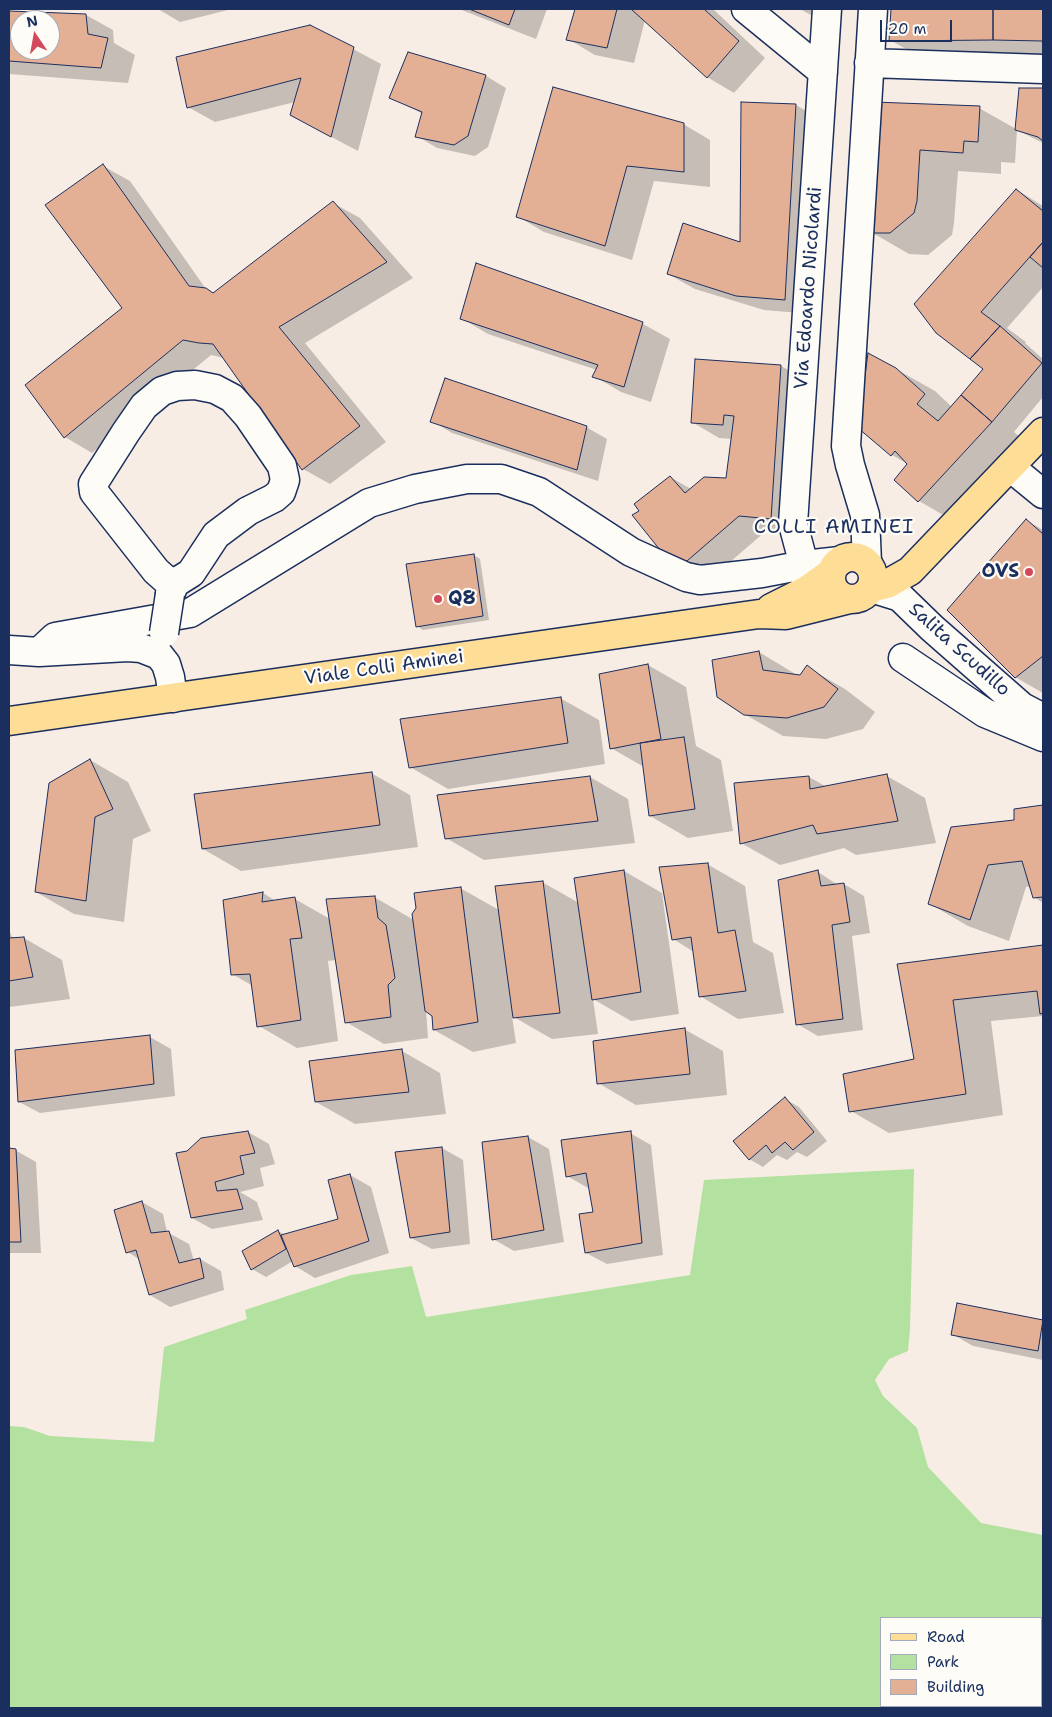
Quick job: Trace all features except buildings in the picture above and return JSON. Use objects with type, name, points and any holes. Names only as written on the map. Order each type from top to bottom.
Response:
[{"type":"main road","name":"Viale Colli Aminei","points":[[9,721],[759,614],[786,615],[863,584],[887,584],[901,578],[920,562],[1043,432]]},
{"type":"main road","points":[[854,557],[863,584],[845,598],[835,591],[832,584],[836,566],[847,558],[854,557]]},
{"type":"main road","name":"Viale Colli Aminei","points":[[759,614],[806,577],[836,566]]},
{"type":"street","points":[[746,9],[823,72]]},
{"type":"street","name":"Via Edoardo Nicolardi","points":[[806,577],[793,524],[827,9]]},
{"type":"street","points":[[863,584],[866,515],[846,446],[873,9]]},
{"type":"street","points":[[869,63],[1043,69]]},
{"type":"street","points":[[173,588],[156,571],[94,492],[93,484],[144,406],[162,391],[177,386],[195,385],[215,389],[232,398],[248,416],[282,466],[285,480],[281,492],[274,498],[248,511],[216,534],[191,573],[173,588],[161,644],[170,677],[173,698]]},
{"type":"street","points":[[1010,468],[1043,494]]},
{"type":"street","points":[[40,652],[55,637],[190,613],[370,503],[415,489],[467,479],[501,479],[539,492],[631,552],[686,577],[700,580],[762,573],[806,577]]},
{"type":"street","name":"Salita Scudillo","points":[[863,584],[900,597],[932,628],[1022,707],[1043,718]]},
{"type":"street","points":[[9,650],[40,652],[128,647],[141,648],[161,644]]},
{"type":"street","points":[[903,658],[985,713],[1043,737]]},
{"type":"green space","points":[[914,1169],[908,1351],[889,1359],[875,1380],[883,1396],[917,1428],[928,1467],[981,1523],[1043,1535],[1043,1708],[9,1708],[9,1426],[24,1427],[50,1436],[154,1442],[164,1347],[247,1319],[245,1310],[351,1275],[412,1266],[426,1317],[690,1275],[704,1180]]},
{"type":"place","name":"OVS","points":[[1029,572]]},
{"type":"place","name":"Q8","points":[[438,599]]},
{"type":"district","name":"COLLI AMINEI","points":[[834,528]]}]
